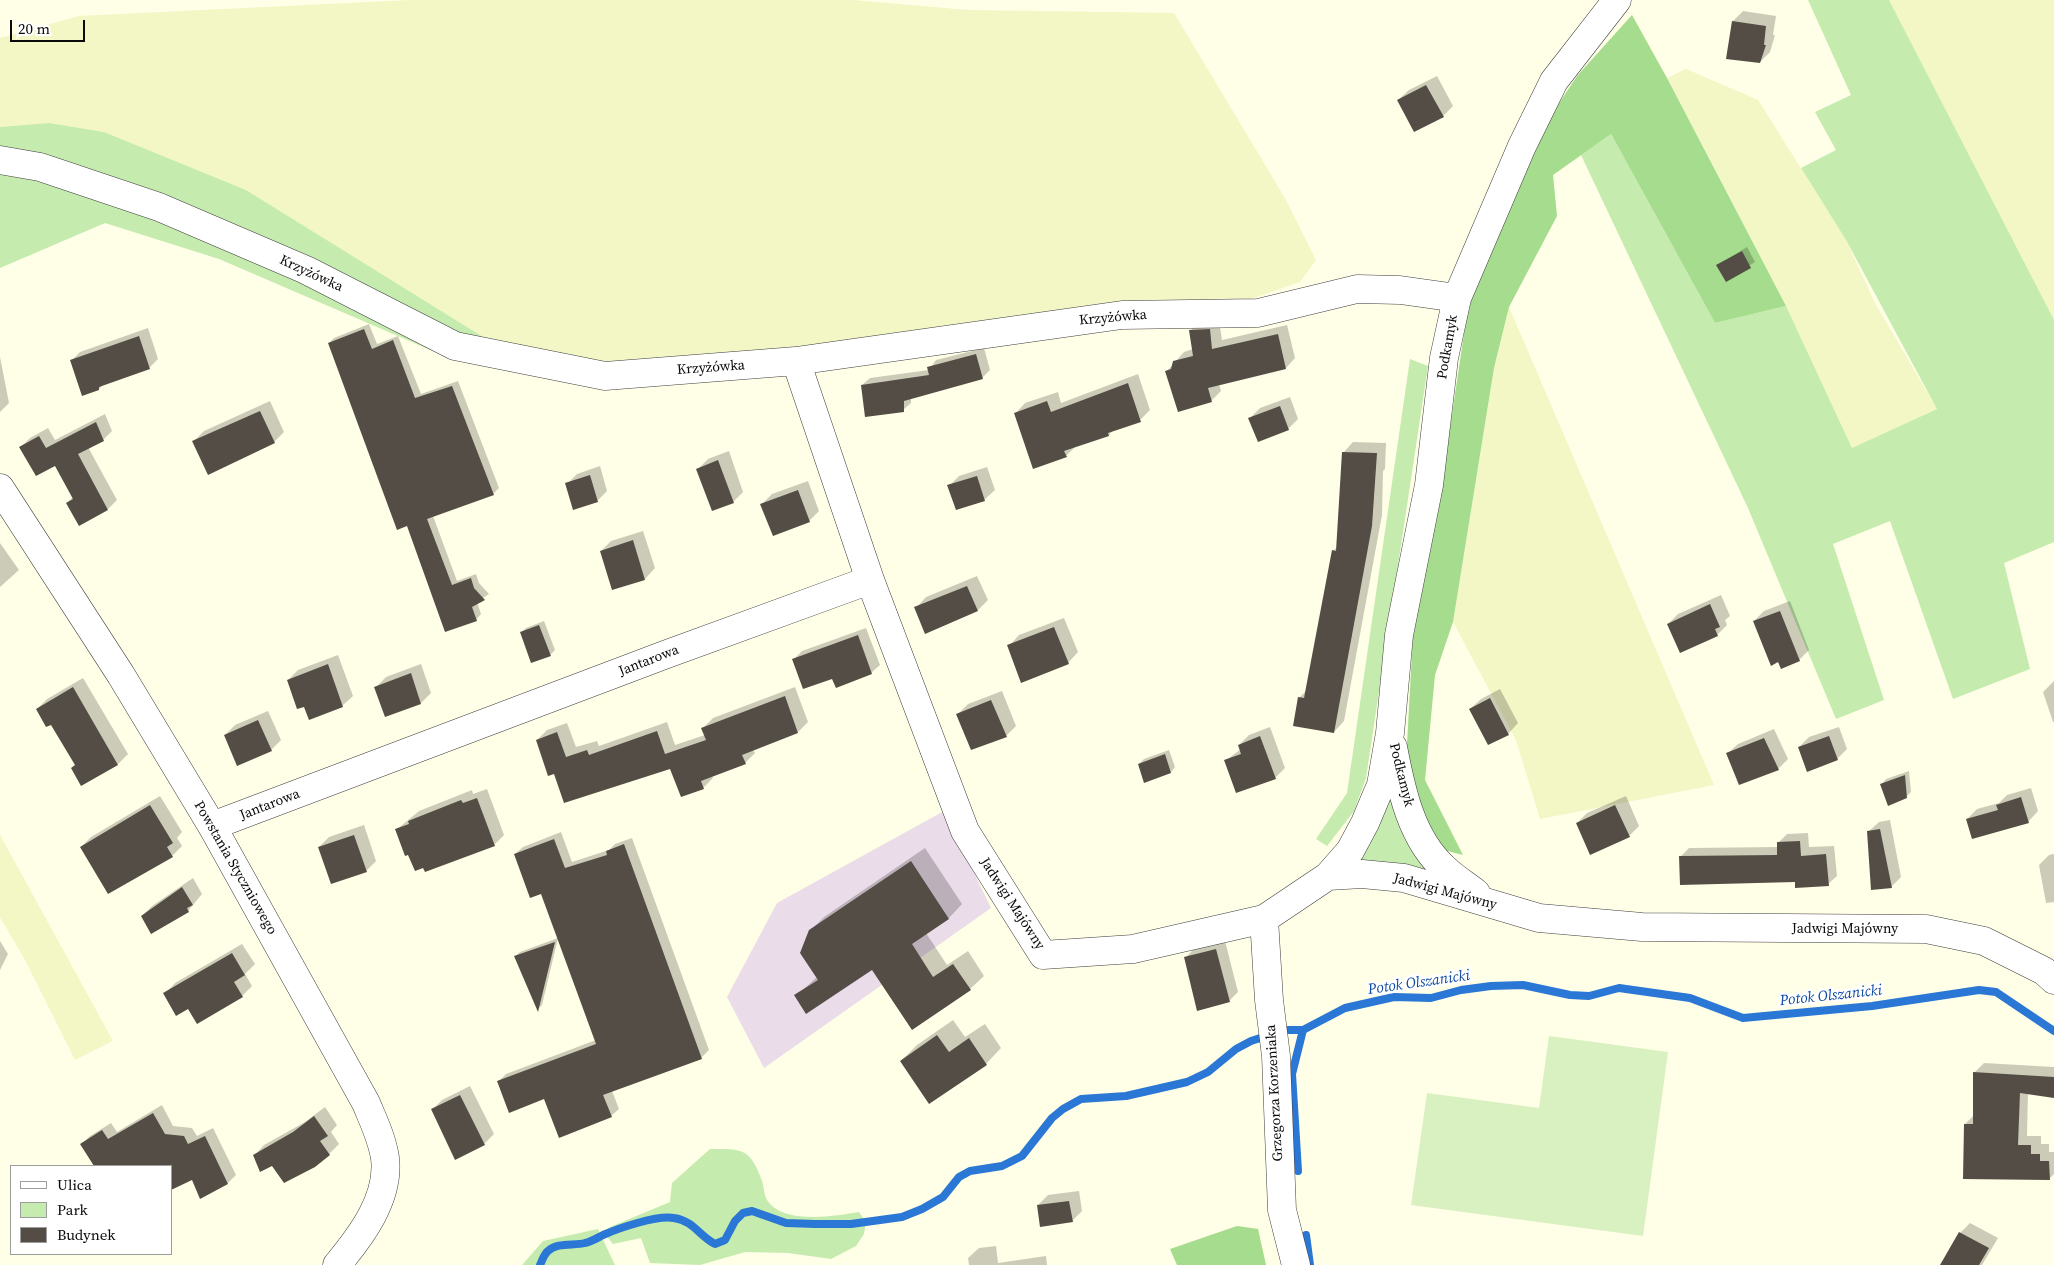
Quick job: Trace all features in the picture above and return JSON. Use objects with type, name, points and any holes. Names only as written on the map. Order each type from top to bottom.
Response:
[{"type":"street","name":"Podkamyk","points":[[1328,876],[1350,851],[1365,823],[1380,786],[1390,733],[1399,635],[1429,485],[1444,358],[1457,298],[1522,146],[1554,81],[1617,0]]},
{"type":"street","name":"Krzyżówka","points":[[0,160],[40,167],[159,207],[306,270],[455,346],[604,376],[796,361],[1122,315],[1258,313],[1357,289],[1400,290],[1457,298]]},
{"type":"street","points":[[796,361],[870,580]]},
{"type":"street","name":"Powstania Styczniowego","points":[[0,488],[120,675],[212,826],[366,1103],[379,1134],[385,1159],[377,1203],[364,1232],[337,1265]]},
{"type":"street","name":"Jantarowa","points":[[212,826],[667,654],[870,580]]},
{"type":"street","name":"Jadwigi Majówny","points":[[870,580],[965,830],[1043,955],[1133,949],[1264,919],[1328,876],[1362,874],[1404,878],[1539,918],[1642,927],[1926,930],[1984,941],[2044,971],[2054,980]]},
{"type":"street","name":"Podkamyk","points":[[1390,733],[1402,791],[1419,837],[1444,868],[1491,904]]},
{"type":"street","name":"Grzegorza Korzeniaka","points":[[1264,919],[1269,1000],[1276,1056],[1282,1210],[1296,1265]]},
{"type":"shaded area","points":[[944,811],[991,908],[764,1068],[727,997],[777,903]]},
{"type":"green space","points":[[411,0],[852,0],[968,10],[1174,13],[1286,200],[1316,260],[1300,282],[1245,301],[628,369],[487,340],[246,190],[104,132],[49,123],[0,127],[0,38],[79,16]]},
{"type":"green space","points":[[1808,0],[1889,0],[2054,320],[2054,542],[2004,563],[2030,669],[1953,699],[1890,521],[1833,544],[1884,700],[1836,719],[1748,508],[1581,155],[1611,134],[1715,323],[1786,306],[1852,448],[1937,409],[1846,240],[1801,168],[1836,150],[1815,112],[1851,95]]},
{"type":"green space","points":[[1889,0],[2054,0],[2054,320]]},
{"type":"green space","points":[[1632,15],[1786,306],[1715,323],[1611,134],[1553,175],[1557,216],[1509,307],[1494,368],[1453,622],[1435,675],[1425,780],[1463,855],[1444,850],[1405,781],[1413,634],[1440,494],[1469,301],[1530,147],[1577,76]]},
{"type":"green space","points":[[1686,69],[1758,100],[1846,240],[1875,303],[1937,409],[1852,448],[1786,306],[1667,78]]},
{"type":"green space","points":[[49,123],[104,132],[246,190],[512,355],[0,153],[0,127]]},
{"type":"green space","points":[[0,167],[147,207],[460,351],[456,361],[219,259],[105,223],[0,268]]},
{"type":"green space","points":[[1509,307],[1714,785],[1540,819],[1516,740],[1453,622],[1494,368]]},
{"type":"green space","points":[[1410,359],[1428,366],[1366,778],[1354,811],[1327,846],[1316,839],[1347,793]]},
{"type":"green space","points":[[1385,778],[1448,881],[1358,863]]},
{"type":"green space","points":[[0,835],[113,1041],[75,1060],[25,960],[0,917]]},
{"type":"green space","points":[[1549,1036],[1668,1052],[1643,1236],[1411,1205],[1427,1093],[1539,1108]]},
{"type":"green space","points":[[710,1149],[738,1150],[749,1156],[758,1170],[767,1200],[775,1208],[785,1213],[810,1217],[859,1212],[866,1222],[864,1234],[856,1246],[831,1259],[788,1253],[745,1252],[700,1265],[650,1263],[641,1238],[613,1244],[605,1234],[610,1227],[670,1202],[672,1183]]},
{"type":"green space","points":[[1237,1226],[1258,1229],[1266,1265],[1177,1265],[1170,1249]]},
{"type":"green space","points":[[598,1229],[615,1265],[522,1265],[543,1241]]},
{"type":"building","points":[[1732,21],[1766,26],[1764,45],[1766,45],[1760,63],[1726,59]]},
{"type":"building","points":[[1426,85],[1444,117],[1414,132],[1397,100]]},
{"type":"building","points":[[1742,251],[1751,268],[1726,282],[1716,265]]},
{"type":"building","points":[[364,329],[372,349],[393,340],[415,398],[452,386],[494,495],[427,519],[452,585],[471,578],[474,588],[485,600],[472,607],[477,621],[445,632],[407,526],[397,530],[328,343]]},
{"type":"building","points":[[1210,329],[1212,349],[1278,334],[1286,369],[1208,388],[1212,402],[1178,412],[1165,371],[1171,369],[1173,361],[1193,356],[1189,330]]},
{"type":"building","points":[[139,336],[150,369],[99,387],[99,390],[82,396],[70,360]]},
{"type":"building","points":[[976,354],[983,379],[904,401],[904,412],[865,417],[861,385],[929,375],[927,367]]},
{"type":"building","points":[[1128,383],[1141,422],[1108,433],[1109,436],[1064,451],[1067,457],[1033,469],[1014,413],[1047,401],[1051,412]]},
{"type":"building","points":[[1280,406],[1289,430],[1258,442],[1248,418]]},
{"type":"building","points":[[260,411],[275,443],[208,475],[192,441]]},
{"type":"building","points":[[96,422],[104,441],[78,454],[108,510],[79,526],[66,503],[73,499],[55,466],[36,476],[19,447],[39,436],[46,448]]},
{"type":"building","points":[[1342,452],[1377,453],[1372,526],[1334,733],[1293,726],[1298,697],[1304,698],[1332,550],[1336,551]]},
{"type":"building","points":[[718,460],[734,503],[712,511],[696,469]]},
{"type":"building","points":[[590,475],[598,502],[573,510],[565,483]]},
{"type":"building","points":[[977,476],[985,501],[956,510],[947,485]]},
{"type":"building","points":[[798,490],[810,522],[773,536],[760,504]]},
{"type":"building","points":[[633,540],[645,580],[612,590],[600,551]]},
{"type":"building","points":[[967,586],[978,611],[925,634],[914,607]]},
{"type":"building","points":[[1710,604],[1720,627],[1715,629],[1718,636],[1680,653],[1667,624]]},
{"type":"building","points":[[1780,611],[1800,661],[1781,669],[1778,662],[1771,666],[1753,621]]},
{"type":"building","points":[[539,625],[551,656],[531,663],[520,632]]},
{"type":"building","points":[[1054,627],[1069,664],[1021,683],[1007,645]]},
{"type":"building","points":[[858,635],[872,674],[836,688],[832,679],[803,689],[792,659]]},
{"type":"building","points":[[328,664],[343,707],[309,720],[304,707],[297,709],[287,680]]},
{"type":"building","points":[[411,673],[421,704],[385,717],[374,687]]},
{"type":"building","points":[[73,687],[118,765],[81,786],[71,768],[75,765],[51,725],[46,727],[36,709]]},
{"type":"building","points":[[785,696],[798,733],[742,755],[746,764],[701,781],[704,789],[681,797],[670,769],[564,803],[554,774],[548,776],[536,740],[557,732],[566,757],[587,750],[589,755],[657,731],[665,754],[706,740],[701,728]]},
{"type":"building","points":[[1490,698],[1509,735],[1488,745],[1469,709]]},
{"type":"building","points":[[991,700],[1007,737],[971,750],[956,714]]},
{"type":"building","points":[[258,720],[272,751],[237,766],[224,735]]},
{"type":"building","points":[[1260,736],[1276,779],[1236,793],[1224,760],[1241,754],[1238,745]]},
{"type":"building","points":[[1829,736],[1838,760],[1807,772],[1798,747]]},
{"type":"building","points":[[1764,738],[1779,770],[1739,785],[1726,753]]},
{"type":"building","points":[[1165,754],[1171,773],[1144,783],[1138,764]]},
{"type":"building","points":[[1905,775],[1907,798],[1888,806],[1880,784]]},
{"type":"building","points":[[2021,797],[2029,823],[1972,839],[1966,819],[1998,810],[1996,805]]},
{"type":"building","points":[[477,798],[495,846],[425,872],[423,868],[415,871],[408,855],[405,856],[395,829],[409,824],[408,821],[461,800],[463,803]]},
{"type":"building","points":[[150,805],[173,843],[167,847],[173,857],[108,894],[80,847]]},
{"type":"building","points":[[1615,805],[1630,837],[1590,855],[1576,823]]},
{"type":"building","points":[[1880,829],[1892,888],[1871,890],[1867,831]]},
{"type":"building","points":[[354,835],[367,872],[331,884],[318,847]]},
{"type":"building","points":[[554,839],[565,868],[607,855],[606,851],[624,844],[702,1059],[603,1095],[612,1117],[559,1138],[544,1099],[509,1113],[497,1081],[596,1044],[541,894],[530,898],[514,854]]},
{"type":"building","points":[[1800,841],[1801,856],[1826,854],[1829,886],[1795,888],[1795,882],[1680,885],[1679,856],[1777,855],[1777,842]]},
{"type":"building","points":[[911,861],[949,919],[912,944],[933,977],[953,964],[971,990],[912,1030],[872,970],[806,1014],[794,995],[818,980],[800,953],[809,930]]},
{"type":"building","points":[[182,887],[193,905],[187,908],[189,912],[151,934],[141,916]]},
{"type":"building","points":[[555,942],[538,1012],[514,956]]},
{"type":"building","points":[[1216,949],[1230,1002],[1197,1011],[1184,957]]},
{"type":"building","points":[[232,953],[245,975],[234,982],[243,997],[197,1024],[188,1009],[176,1016],[163,993]]},
{"type":"building","points":[[937,1035],[949,1052],[969,1038],[987,1065],[929,1104],[900,1061]]},
{"type":"building","points":[[1973,1072],[2054,1077],[2054,1098],[2020,1093],[2018,1145],[2031,1145],[2031,1154],[2040,1154],[2040,1161],[2049,1161],[2050,1180],[1963,1179],[1964,1124],[1973,1124]]},
{"type":"building","points":[[460,1095],[485,1145],[455,1160],[431,1109]]},
{"type":"building","points":[[153,1113],[165,1134],[184,1136],[188,1144],[205,1136],[228,1184],[200,1199],[192,1180],[172,1190],[172,1165],[93,1165],[80,1144],[102,1130],[108,1139]]},
{"type":"building","points":[[314,1116],[328,1136],[320,1141],[330,1155],[315,1167],[284,1183],[272,1166],[260,1172],[253,1155],[293,1132]]},
{"type":"building","points":[[1069,1201],[1073,1222],[1040,1227],[1037,1205]]},
{"type":"building","points":[[1959,1232],[1989,1248],[1979,1265],[1940,1265]]},
{"type":"waterway","name":"Potok Olszanicki","points":[[540,1265],[547,1252],[556,1246],[581,1244],[618,1229],[658,1218],[674,1218],[687,1222],[715,1244],[725,1240],[735,1221],[743,1213],[752,1211],[786,1223],[851,1224],[902,1217],[922,1209],[943,1197],[959,1177],[970,1171],[1002,1166],[1022,1156],[1052,1118],[1081,1099],[1126,1096],[1187,1082],[1208,1072],[1236,1049],[1251,1041],[1285,1030],[1303,1030],[1345,1008],[1394,997],[1431,998],[1461,990],[1491,986],[1523,985],[1570,995],[1589,996],[1619,988],[1690,998],[1743,1018],[1872,1006],[1979,990],[1996,992],[2054,1031]]},
{"type":"waterway","points":[[1298,1171],[1292,1074],[1303,1030]]},
{"type":"waterway","points":[[1306,1235],[1310,1265]]}]
